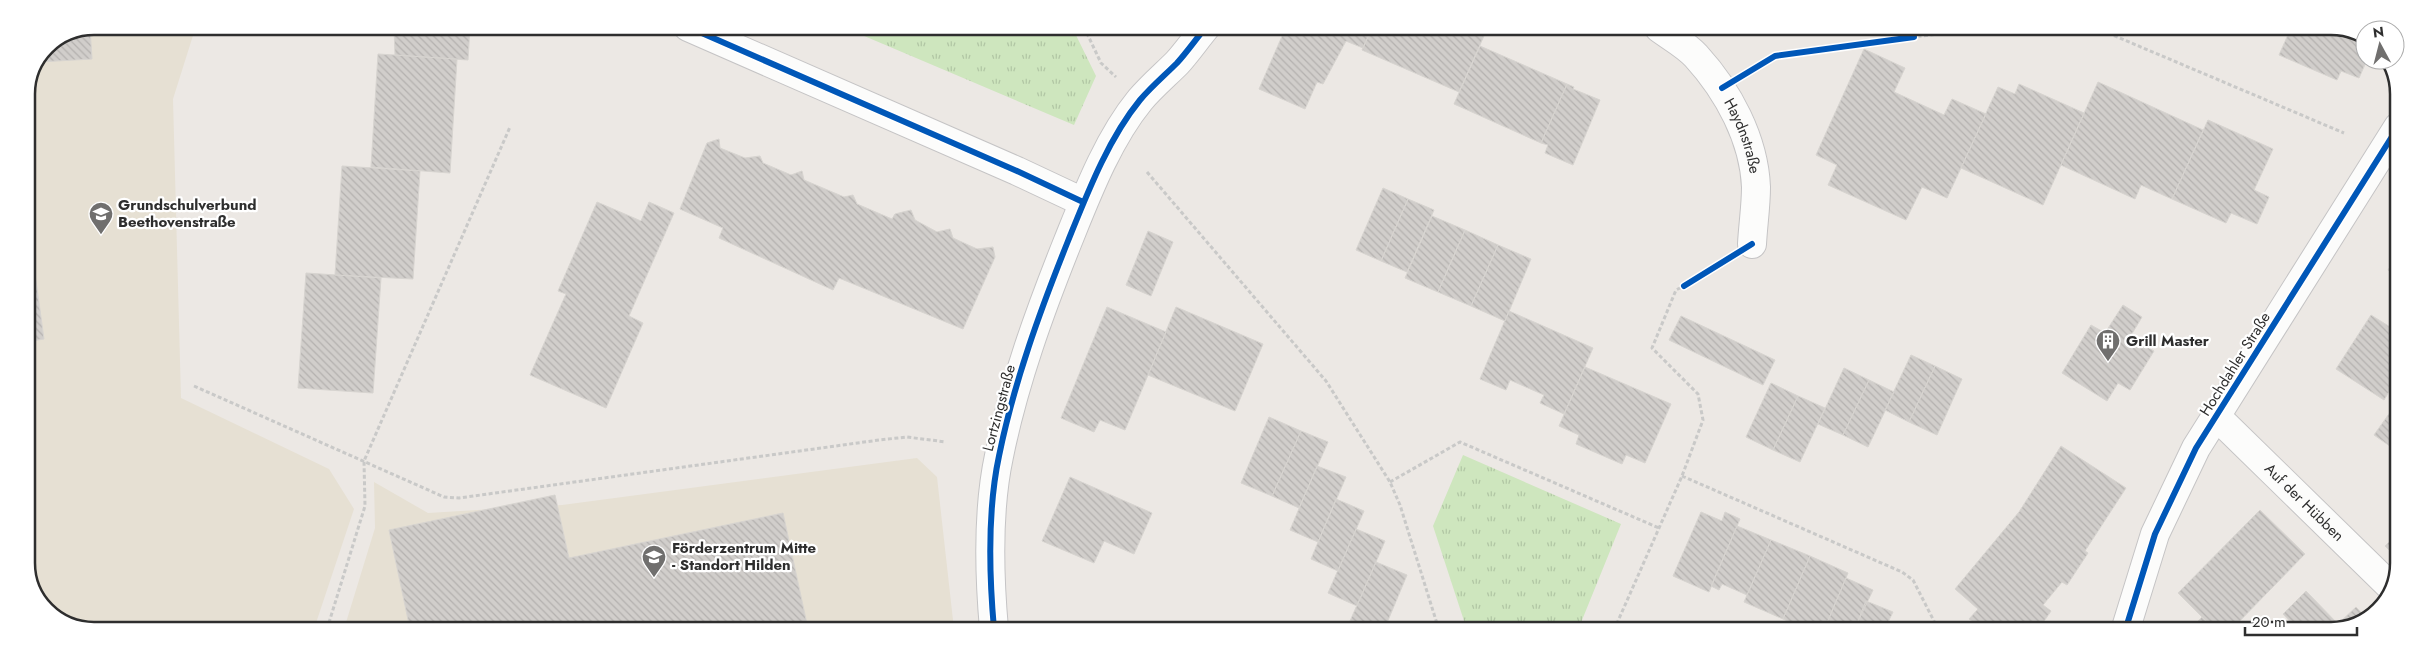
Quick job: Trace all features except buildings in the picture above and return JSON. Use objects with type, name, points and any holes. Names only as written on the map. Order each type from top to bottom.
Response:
[{"type":"street","points":[[706,35],[1017,171],[1083,202]]},
{"type":"street","name":"Lortzingstraße","points":[[993,622],[991,600],[992,523],[998,458],[1010,406],[1033,335],[1083,202],[1110,148],[1140,100],[1179,61],[1200,35]]},
{"type":"street","name":"Haydnstraße","points":[[1668,35],[1695,55],[1722,88],[1737,115],[1752,161],[1756,187],[1752,244]]},
{"type":"street","name":"Hochdahler Straße","points":[[2128,622],[2155,534],[2196,448],[2217,418],[2256,350],[2317,258],[2390,140]]},
{"type":"street","name":"Auf der Hübben","points":[[2217,418],[2386,583]]},
{"type":"path","points":[[1088,35],[1101,63],[1140,100]]},
{"type":"path","points":[[1904,38],[1931,35]]},
{"type":"path","points":[[2113,35],[2344,133]]},
{"type":"path","points":[[329,622],[365,506],[364,461],[510,127]]},
{"type":"path","points":[[1147,172],[1326,381],[1390,482],[1400,505],[1437,622]]},
{"type":"path","points":[[1618,622],[1682,476],[1703,420],[1698,394],[1652,348],[1676,290],[1693,280]]},
{"type":"path","points":[[194,386],[444,497],[459,498],[907,437],[946,442],[998,458]]},
{"type":"path","points":[[1390,482],[1460,442],[1659,528]]},
{"type":"path","points":[[1682,476],[1902,572],[1913,580],[1934,622]]},
{"type":"shaded area","name":"Grundschulverbund Beethovenstraße","points":[[94,35],[193,35],[173,99],[181,398],[329,469],[354,509],[316,622],[94,622],[68,616],[55,607],[43,593],[38,582],[35,567],[35,94],[39,71],[52,52],[61,45],[71,39]]},
{"type":"shaded area","name":"Förderzentrum Mitte - Standort Hilden","points":[[917,458],[937,477],[953,622],[346,622],[375,528],[374,482],[428,513],[562,505]]},
{"type":"green space","points":[[862,35],[1076,35],[1096,76],[1074,125]]},
{"type":"green space","points":[[1463,455],[1621,524],[1581,622],[1464,622],[1433,526]]},
{"type":"cycle path","points":[[706,35],[1017,171],[1083,202]]},
{"type":"cycle path","points":[[994,622],[990,542],[995,477],[1012,401],[1038,320],[1083,205],[1108,149],[1128,115],[1140,100],[1177,63],[1200,35]]},
{"type":"cycle path","points":[[1722,88],[1775,56],[1914,37]]},
{"type":"cycle path","points":[[2128,622],[2155,534],[2196,448],[2390,140]]},
{"type":"cycle path","points":[[1684,286],[1752,244]]},
{"type":"place","name":"Grundschulverbund Beethovenstraße","points":[[101,235]]},
{"type":"place","name":"Grill Master","points":[[2108,362]]},
{"type":"place","name":"Förderzentrum Mitte - Standort Hilden","points":[[654,578]]}]
